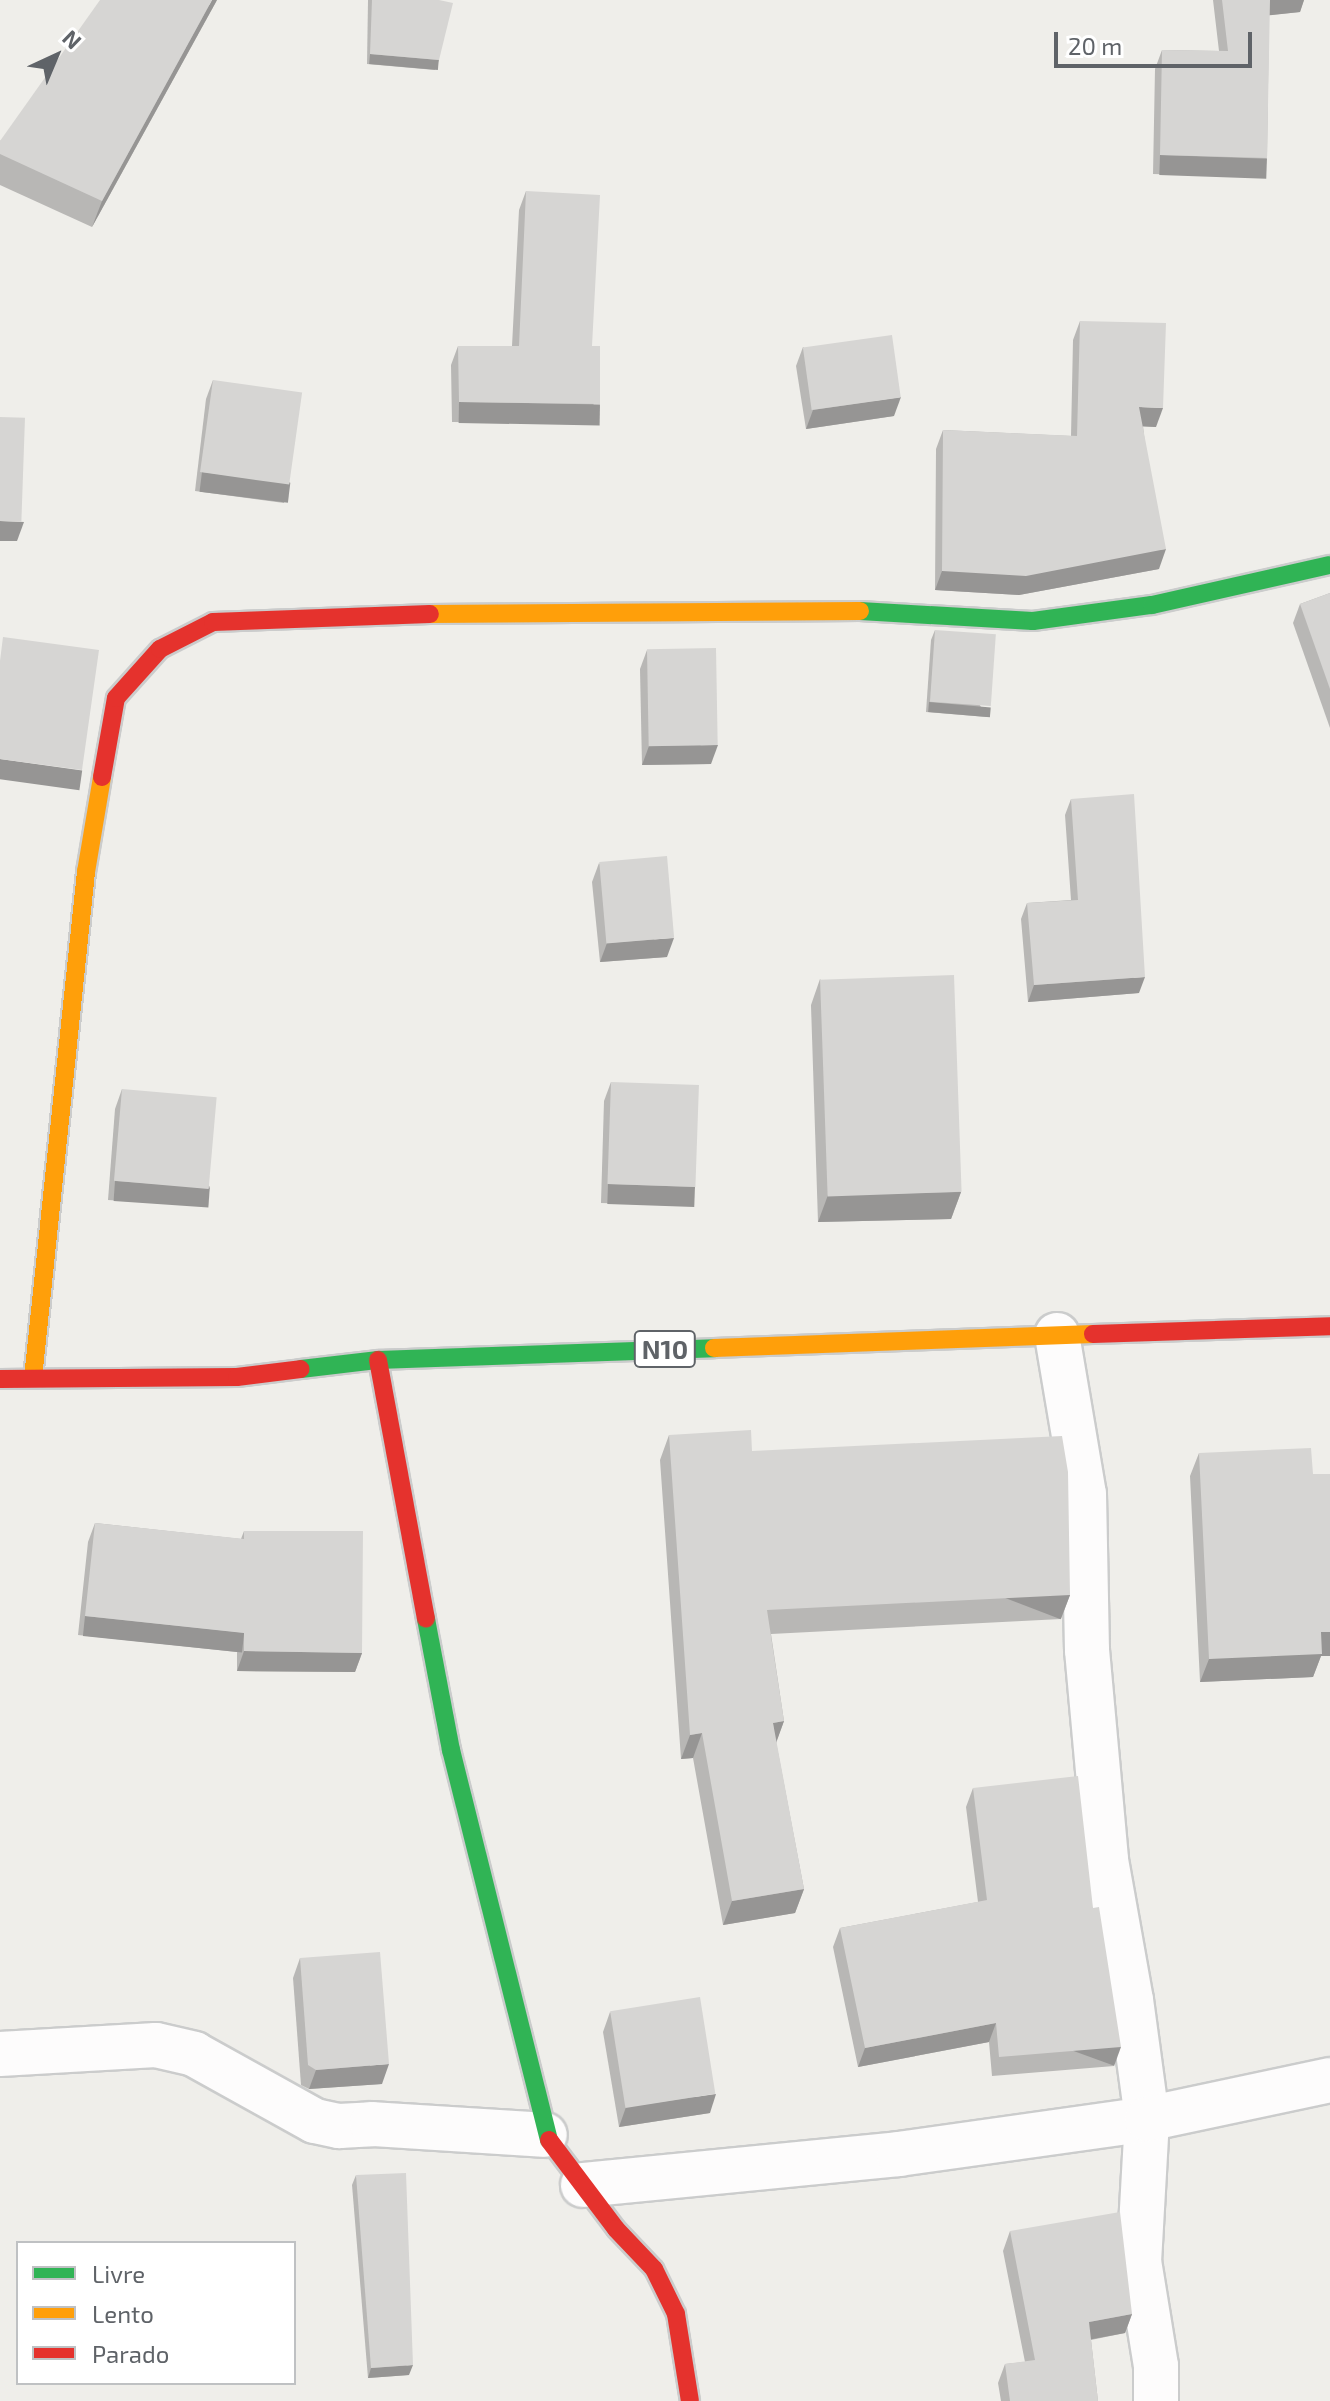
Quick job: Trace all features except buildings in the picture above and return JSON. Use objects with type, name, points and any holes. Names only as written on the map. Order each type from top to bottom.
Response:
[{"type":"street","points":[[33,1378],[86,872],[116,698],[160,649],[213,622],[336,615],[821,609],[1033,621],[1152,605],[1330,565]]},
{"type":"street","name":"N10","points":[[0,1379],[237,1377],[378,1360],[1330,1326]]},
{"type":"street","points":[[1057,1335],[1084,1494],[1087,1650],[1106,1860],[1131,2000],[1147,2119],[1139,2261],[1156,2366],[1156,2401]]},
{"type":"street","points":[[378,1360],[451,1750],[545,2135],[616,2229],[654,2269],[676,2314],[690,2401]]},
{"type":"street","points":[[0,2054],[156,2045],[194,2054],[315,2121],[339,2126],[372,2124],[545,2135]]},
{"type":"street","points":[[583,2185],[899,2154],[1147,2119],[1330,2080]]},
{"type":"traffic: fast","points":[[860,611],[1033,621],[1152,605],[1330,565]]},
{"type":"traffic: fast","points":[[301,1369],[378,1360],[714,1348]]},
{"type":"traffic: fast","points":[[426,1619],[451,1750],[549,2140]]},
{"type":"traffic: slow","points":[[430,614],[860,611]]},
{"type":"traffic: slow","points":[[33,1378],[86,872],[102,777]]},
{"type":"traffic: slow","points":[[714,1348],[1093,1334]]},
{"type":"traffic: jam","points":[[102,777],[116,698],[160,649],[213,622],[430,614]]},
{"type":"traffic: jam","points":[[1093,1334],[1330,1326]]},
{"type":"traffic: jam","points":[[378,1360],[426,1619]]},
{"type":"traffic: jam","points":[[0,1379],[237,1377],[301,1369]]},
{"type":"traffic: jam","points":[[549,2140],[616,2229],[654,2269],[676,2314],[690,2401]]}]
